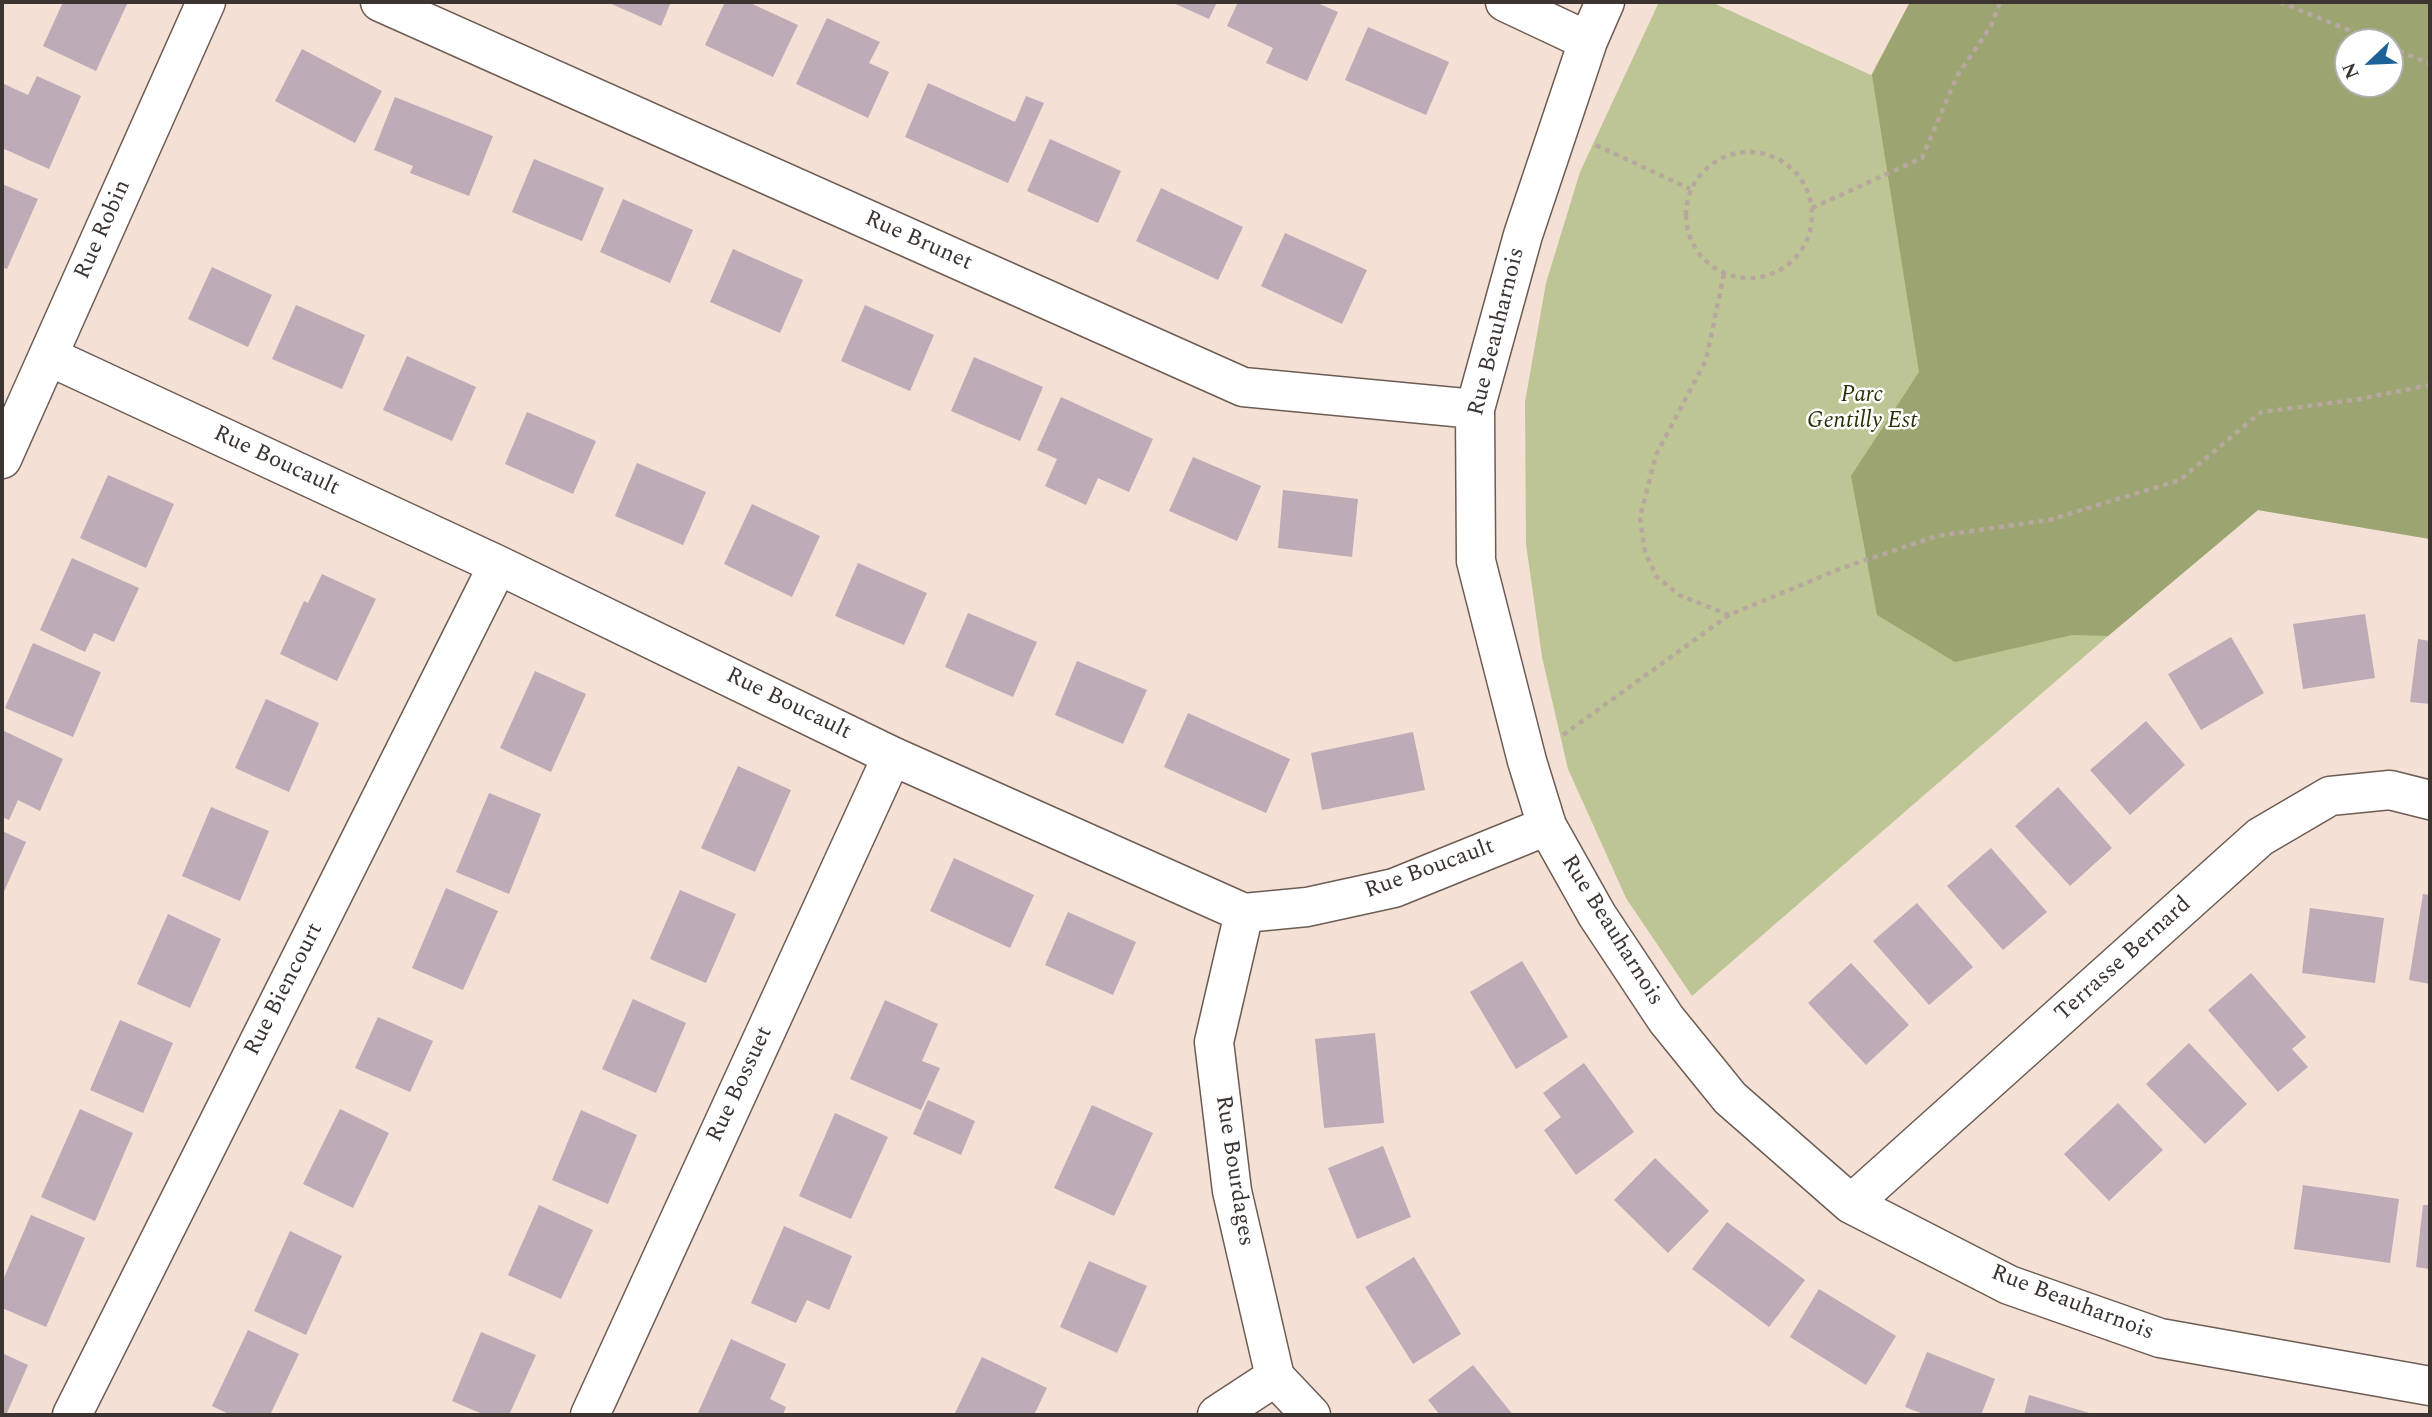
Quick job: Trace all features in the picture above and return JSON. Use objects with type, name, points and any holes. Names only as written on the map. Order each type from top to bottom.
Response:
[{"type":"street","name":"Rue Robin","points":[[2,459],[206,2]]},
{"type":"street","name":"Rue Brunet","points":[[380,2],[1243,387],[1475,409]]},
{"type":"street","points":[[1505,2],[1588,41]]},
{"type":"street","name":"Rue Beauharnois","points":[[1605,2],[1588,41],[1523,235],[1475,409],[1476,561],[1527,761],[1547,826],[1597,915],[1666,1019],[1730,1098],[1852,1204],[2009,1285],[2160,1338],[2430,1386]]},
{"type":"street","name":"Rue Boucault","points":[[48,356],[498,565],[892,756],[1244,913],[1307,907],[1394,888],[1547,826]]},
{"type":"street","name":"Rue Biencourt","points":[[72,1415],[498,565]]},
{"type":"street","name":"Rue Bossuet","points":[[590,1415],[892,756]]},
{"type":"street","name":"Terrasse Bernard","points":[[1852,1204],[2260,837],[2330,796],[2390,790],[2430,800]]},
{"type":"street","name":"Rue Bourdages","points":[[1244,913],[1214,1042],[1232,1191],[1275,1377]]},
{"type":"street","points":[[1217,1415],[1275,1377],[1311,1415]]},
{"type":"path","points":[[1812,208],[1922,158],[1957,76],[1992,26],[2000,2]]},
{"type":"path","points":[[2280,2],[2344,28]]},
{"type":"path","points":[[2404,53],[2430,64]]},
{"type":"path","points":[[1559,128],[1690,189]]},
{"type":"path","points":[[1755,151],[1775,156],[1793,169],[1806,187],[1812,208],[1811,230],[1802,250],[1787,266],[1767,276],[1746,278],[1724,274],[1707,263],[1694,247],[1686,229],[1685,209],[1690,189],[1701,172],[1716,159],[1735,152],[1755,151]]},
{"type":"path","points":[[1724,274],[1706,360],[1656,455],[1640,517],[1645,552],[1656,576],[1679,595],[1729,615]]},
{"type":"path","points":[[1527,761],[1729,615],[1842,568],[1937,536],[2049,520],[2180,480],[2261,412],[2354,400],[2430,385]]},
{"type":"green space","name":"Parc Gentilly Est","points":[[1659,2],[1711,2],[1871,75],[1910,2],[2430,2],[2430,539],[2258,510],[2108,636],[1692,996],[1626,898],[1568,769],[1542,657],[1526,544],[1525,402],[1546,283],[1580,172]]},
{"type":"green space","points":[[1910,2],[2430,2],[2430,539],[2258,510],[2108,636],[2072,635],[1955,662],[1877,615],[1851,476],[1919,372],[1872,75]]},
{"type":"building","points":[[63,2],[128,2],[96,71],[43,46]]},
{"type":"building","points":[[607,2],[671,2],[661,26]]},
{"type":"building","points":[[725,2],[748,2],[798,25],[773,77],[705,45]]},
{"type":"building","points":[[1171,2],[1217,2],[1209,19]]},
{"type":"building","points":[[1238,2],[1315,2],[1338,12],[1307,81],[1266,63],[1273,48],[1227,26]]},
{"type":"building","points":[[827,18],[880,42],[869,63],[889,72],[868,118],[796,84]]},
{"type":"building","points":[[1368,27],[1449,62],[1426,115],[1345,80]]},
{"type":"building","points":[[302,49],[382,91],[355,143],[275,101]]},
{"type":"building","points":[[37,76],[81,96],[49,169],[2,148],[2,83],[28,95]]},
{"type":"building","points":[[928,83],[1015,122],[1026,96],[1044,103],[1008,183],[905,137]]},
{"type":"building","points":[[395,97],[493,136],[469,196],[410,173],[413,166],[374,150]]},
{"type":"building","points":[[1050,139],[1121,171],[1098,223],[1027,191]]},
{"type":"building","points":[[534,159],[604,188],[582,241],[512,212]]},
{"type":"building","points":[[2,184],[38,199],[7,269],[2,267]]},
{"type":"building","points":[[1161,188],[1243,227],[1218,280],[1136,241]]},
{"type":"building","points":[[623,199],[693,230],[670,283],[600,252]]},
{"type":"building","points":[[1285,233],[1367,270],[1342,324],[1261,286]]},
{"type":"building","points":[[733,249],[803,280],[780,333],[710,302]]},
{"type":"building","points":[[212,267],[272,295],[248,347],[188,319]]},
{"type":"building","points":[[296,305],[365,335],[342,389],[272,359]]},
{"type":"building","points":[[865,305],[934,335],[910,391],[841,361]]},
{"type":"building","points":[[407,356],[476,387],[452,441],[383,410]]},
{"type":"building","points":[[974,357],[1043,387],[1020,441],[951,411]]},
{"type":"building","points":[[1061,397],[1153,439],[1129,492],[1098,478],[1086,505],[1045,486],[1057,459],[1037,450]]},
{"type":"building","points":[[527,412],[596,441],[573,494],[505,464]]},
{"type":"building","points":[[1193,457],[1261,486],[1237,541],[1169,511]]},
{"type":"building","points":[[637,463],[706,492],[683,545],[615,516]]},
{"type":"building","points":[[108,475],[174,504],[146,568],[80,538]]},
{"type":"building","points":[[1283,490],[1358,499],[1352,557],[1278,548]]},
{"type":"building","points":[[752,504],[820,536],[792,597],[724,564]]},
{"type":"building","points":[[72,558],[139,588],[114,642],[94,633],[85,652],[40,630]]},
{"type":"building","points":[[858,563],[927,593],[904,645],[835,616]]},
{"type":"building","points":[[322,574],[376,599],[337,681],[280,654],[304,601],[308,603]]},
{"type":"building","points":[[968,613],[1037,642],[1013,697],[945,667]]},
{"type":"building","points":[[2365,614],[2375,678],[2303,689],[2293,624]]},
{"type":"building","points":[[2231,637],[2264,693],[2201,730],[2168,674]]},
{"type":"building","points":[[2418,639],[2430,641],[2430,704],[2410,702]]},
{"type":"building","points":[[33,643],[101,672],[73,737],[5,708]]},
{"type":"building","points":[[1077,661],[1147,690],[1123,744],[1055,715]]},
{"type":"building","points":[[535,671],[586,694],[551,772],[500,748]]},
{"type":"building","points":[[266,699],[319,723],[289,792],[235,768]]},
{"type":"building","points":[[1188,713],[1290,759],[1266,813],[1164,767]]},
{"type":"building","points":[[2146,721],[2185,765],[2130,815],[2090,770]]},
{"type":"building","points":[[2,730],[63,759],[40,811],[18,800],[9,820],[2,817]]},
{"type":"building","points":[[1413,732],[1425,790],[1322,810],[1311,753]]},
{"type":"building","points":[[738,766],[791,790],[755,872],[701,848]]},
{"type":"building","points":[[2058,787],[2112,848],[2070,886],[2015,826]]},
{"type":"building","points":[[489,793],[541,814],[509,894],[456,872]]},
{"type":"building","points":[[211,807],[269,831],[240,901],[182,876]]},
{"type":"building","points":[[2,831],[26,842],[2,896]]},
{"type":"building","points":[[1991,848],[2047,912],[2003,950],[1947,886]]},
{"type":"building","points":[[954,858],[1034,895],[1010,948],[930,911]]},
{"type":"building","points":[[446,888],[498,911],[463,990],[412,968]]},
{"type":"building","points":[[680,890],[736,914],[706,983],[650,959]]},
{"type":"building","points":[[2423,894],[2430,895],[2430,984],[2409,980]]},
{"type":"building","points":[[1917,903],[1973,967],[1929,1005],[1873,941]]},
{"type":"building","points":[[2310,908],[2384,918],[2375,983],[2302,973]]},
{"type":"building","points":[[1068,912],[1136,942],[1113,995],[1045,965]]},
{"type":"building","points":[[168,914],[221,939],[190,1008],[137,984]]},
{"type":"building","points":[[1522,961],[1568,1037],[1516,1069],[1470,992]]},
{"type":"building","points":[[1851,963],[1909,1025],[1866,1065],[1808,1003]]},
{"type":"building","points":[[2251,973],[2306,1037],[2292,1049],[2308,1067],[2278,1092],[2208,1010]]},
{"type":"building","points":[[633,999],[686,1023],[656,1093],[602,1069]]},
{"type":"building","points":[[885,1000],[938,1024],[922,1061],[940,1068],[921,1110],[850,1079]]},
{"type":"building","points":[[378,1017],[433,1041],[410,1092],[355,1068]]},
{"type":"building","points":[[120,1020],[173,1043],[143,1113],[90,1090]]},
{"type":"building","points":[[1375,1033],[1384,1123],[1324,1128],[1315,1039]]},
{"type":"building","points":[[2189,1043],[2247,1104],[2205,1144],[2146,1084]]},
{"type":"building","points":[[1584,1063],[1634,1132],[1576,1175],[1544,1130],[1561,1117],[1543,1093]]},
{"type":"building","points":[[928,1100],[975,1121],[961,1155],[913,1134]]},
{"type":"building","points":[[2118,1103],[2163,1150],[2109,1201],[2064,1154]]},
{"type":"building","points":[[1092,1105],[1153,1133],[1114,1216],[1054,1188]]},
{"type":"building","points":[[80,1109],[133,1133],[95,1221],[41,1197]]},
{"type":"building","points":[[340,1109],[389,1133],[353,1208],[303,1184]]},
{"type":"building","points":[[581,1110],[637,1135],[608,1204],[552,1180]]},
{"type":"building","points":[[835,1113],[888,1137],[851,1219],[799,1196]]},
{"type":"building","points":[[1383,1146],[1411,1217],[1357,1239],[1328,1168]]},
{"type":"building","points":[[1655,1158],[1709,1211],[1668,1253],[1614,1200]]},
{"type":"building","points":[[2303,1185],[2399,1199],[2390,1263],[2294,1249]]},
{"type":"building","points":[[539,1205],[593,1230],[561,1299],[508,1275]]},
{"type":"building","points":[[2423,1205],[2430,1205],[2430,1269],[2416,1267]]},
{"type":"building","points":[[31,1215],[85,1238],[46,1327],[2,1308],[2,1282]]},
{"type":"building","points":[[1727,1222],[1805,1280],[1769,1327],[1692,1269]]},
{"type":"building","points":[[784,1226],[852,1256],[829,1310],[807,1300],[796,1323],[751,1303]]},
{"type":"building","points":[[290,1231],[342,1256],[306,1335],[254,1311]]},
{"type":"building","points":[[1414,1257],[1461,1334],[1413,1364],[1365,1287]]},
{"type":"building","points":[[1089,1261],[1147,1286],[1117,1353],[1060,1327]]},
{"type":"building","points":[[1819,1289],[1896,1336],[1866,1385],[1790,1337]]},
{"type":"building","points":[[248,1330],[299,1354],[270,1415],[231,1415],[212,1406]]},
{"type":"building","points":[[481,1332],[536,1355],[509,1415],[485,1415],[452,1401]]},
{"type":"building","points":[[731,1339],[786,1364],[770,1399],[786,1407],[783,1415],[697,1415]]},
{"type":"building","points":[[1927,1352],[1995,1379],[1981,1415],[1926,1415],[1905,1407]]},
{"type":"building","points":[[2,1353],[28,1365],[6,1415],[2,1415]]},
{"type":"building","points":[[982,1357],[1047,1388],[1034,1415],[954,1415]]},
{"type":"building","points":[[1473,1365],[1513,1415],[1440,1415],[1428,1400]]},
{"type":"building","points":[[2029,1395],[2096,1415],[2024,1415]]}]
